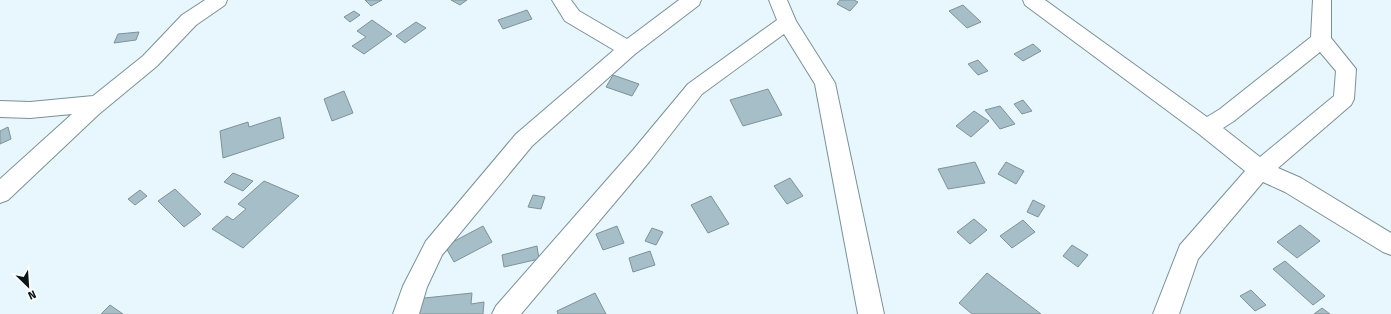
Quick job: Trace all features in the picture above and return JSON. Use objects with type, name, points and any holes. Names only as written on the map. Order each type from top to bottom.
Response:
[{"type":"street","points":[[0,193],[99,102],[150,61],[189,20],[218,0]]},
{"type":"street","points":[[561,0],[572,16],[628,49]]},
{"type":"street","points":[[406,314],[415,286],[434,248],[524,140],[628,49],[692,0]]},
{"type":"street","points":[[778,0],[787,22],[825,83],[871,314]]},
{"type":"street","points":[[1032,0],[1207,128],[1260,170],[1293,185],[1391,246]]},
{"type":"street","points":[[1166,314],[1188,253],[1260,170],[1344,99],[1346,69],[1321,40],[1322,0]]},
{"type":"street","points":[[506,314],[641,156],[695,89],[787,22]]},
{"type":"street","points":[[1207,128],[1227,115],[1321,40]]},
{"type":"street","points":[[0,110],[30,110],[99,102]]},
{"type":"building","points":[[365,0],[382,0],[371,6]]},
{"type":"building","points":[[451,0],[467,0],[460,5]]},
{"type":"building","points":[[840,0],[854,0],[858,2],[850,11],[837,4]]},
{"type":"building","points":[[963,5],[981,22],[967,28],[949,11]]},
{"type":"building","points":[[527,10],[532,19],[503,29],[498,20]]},
{"type":"building","points":[[354,11],[360,15],[350,22],[344,17]]},
{"type":"building","points":[[372,20],[392,34],[364,54],[352,46],[366,37],[357,31]]},
{"type":"building","points":[[416,22],[426,28],[405,43],[396,36]]},
{"type":"building","points":[[139,32],[136,40],[114,43],[118,34]]},
{"type":"building","points":[[1033,44],[1041,51],[1023,61],[1014,54]]},
{"type":"building","points":[[978,60],[988,71],[978,75],[968,64]]},
{"type":"building","points":[[613,75],[639,84],[632,96],[606,87]]},
{"type":"building","points":[[768,89],[782,115],[743,126],[730,100]]},
{"type":"building","points":[[344,91],[353,113],[332,121],[324,99]]},
{"type":"building","points":[[1023,100],[1032,111],[1022,114],[1014,104]]},
{"type":"building","points":[[1000,106],[1015,124],[1000,129],[985,110]]},
{"type":"building","points":[[974,111],[989,121],[971,137],[956,126]]},
{"type":"building","points":[[280,117],[284,138],[223,158],[220,131],[248,122],[249,127]]},
{"type":"building","points":[[8,127],[11,139],[0,144],[0,131]]},
{"type":"building","points":[[975,162],[985,183],[948,189],[938,169]]},
{"type":"building","points":[[1006,162],[1024,171],[1016,184],[998,174]]},
{"type":"building","points":[[233,173],[253,181],[243,191],[224,182]]},
{"type":"building","points":[[790,178],[803,196],[787,204],[774,186]]},
{"type":"building","points":[[264,181],[299,196],[243,248],[212,229],[227,216],[233,220],[246,209],[238,204]]},
{"type":"building","points":[[175,189],[201,214],[184,227],[158,201]]},
{"type":"building","points":[[140,190],[147,196],[135,205],[128,199]]},
{"type":"building","points":[[533,195],[545,197],[541,209],[528,207]]},
{"type":"building","points":[[711,196],[729,224],[708,233],[691,205]]},
{"type":"building","points":[[1033,200],[1045,206],[1038,217],[1027,212]]},
{"type":"building","points":[[974,219],[987,230],[970,244],[957,232]]},
{"type":"building","points":[[1023,220],[1035,232],[1012,248],[1000,236]]},
{"type":"building","points":[[1300,225],[1320,241],[1297,258],[1277,242]]},
{"type":"building","points":[[483,226],[492,242],[454,262],[445,246]]},
{"type":"building","points":[[617,226],[624,243],[603,250],[596,234]]},
{"type":"building","points":[[652,228],[663,232],[656,245],[645,241]]},
{"type":"building","points":[[1072,245],[1088,255],[1078,267],[1063,256]]},
{"type":"building","points":[[537,246],[539,259],[504,267],[502,255]]},
{"type":"building","points":[[650,251],[655,265],[633,272],[629,258]]},
{"type":"building","points":[[1285,261],[1325,296],[1313,305],[1273,269]]},
{"type":"building","points":[[987,273],[1041,314],[972,314],[959,303]]},
{"type":"building","points":[[1251,290],[1266,305],[1255,311],[1240,296]]},
{"type":"building","points":[[472,293],[471,304],[484,302],[483,314],[413,314],[415,299]]},
{"type":"building","points":[[595,293],[606,314],[558,314],[557,311]]},
{"type":"building","points":[[110,305],[123,314],[101,314]]},
{"type":"building","points":[[1322,308],[1330,314],[1314,314]]}]
